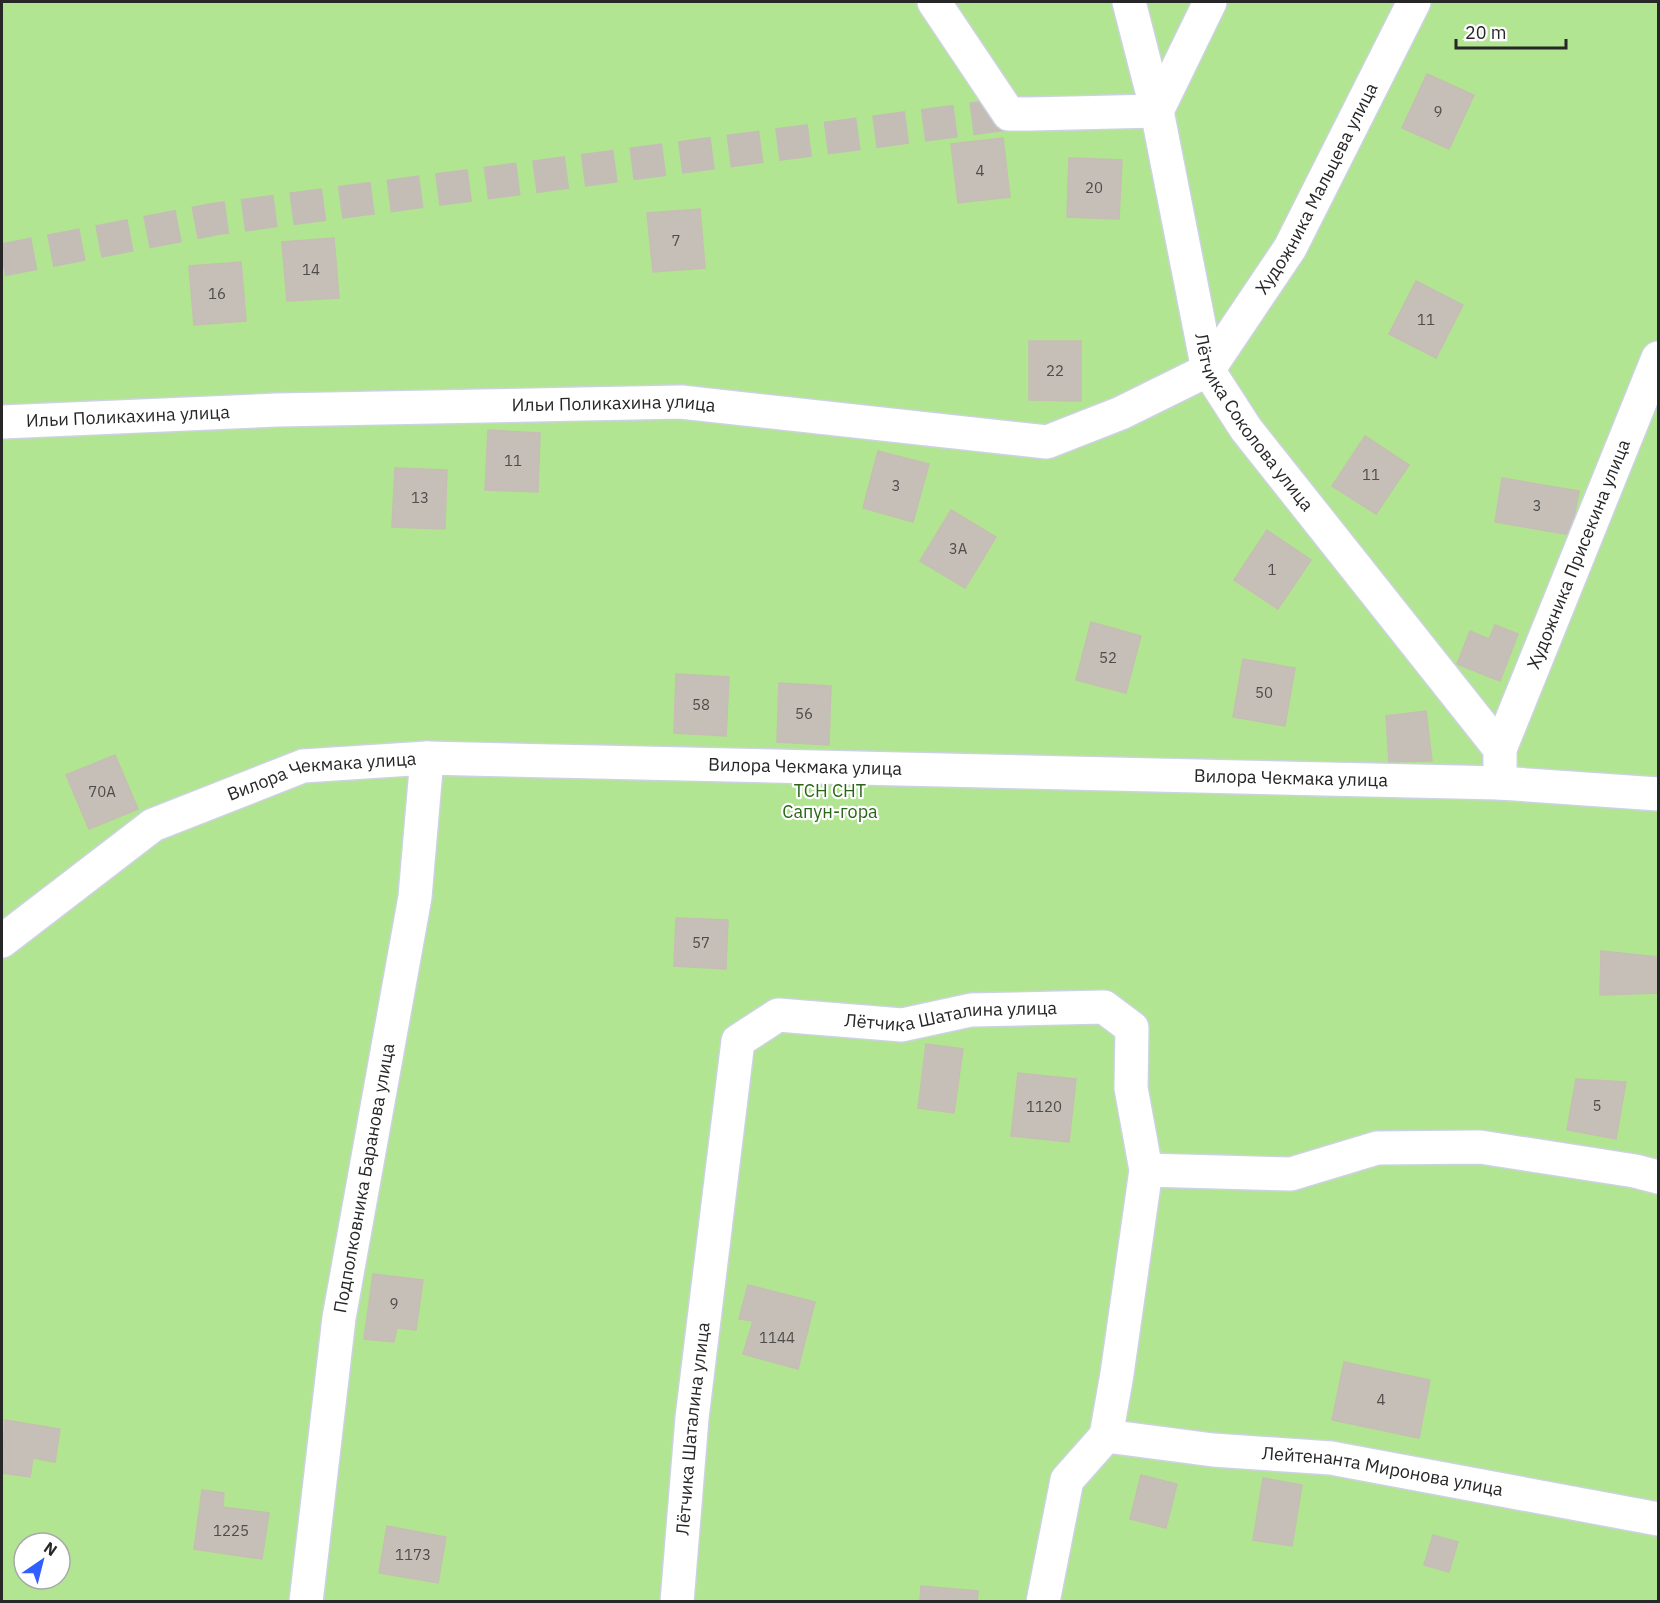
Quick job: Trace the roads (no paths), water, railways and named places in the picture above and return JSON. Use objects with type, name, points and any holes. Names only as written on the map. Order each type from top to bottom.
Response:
[{"type":"street","points":[[934,2],[1009,114],[1157,111],[1210,2]]},
{"type":"street","name":"Лётчика Соколова улица","points":[[1129,2],[1157,111],[1208,370],[1246,429],[1500,749]]},
{"type":"street","name":"Художника Мальцева улица","points":[[1208,370],[1290,248],[1414,2]]},
{"type":"street","name":"Художника Присекина улица","points":[[1500,749],[1659,358]]},
{"type":"street","name":"Ильи Поликахина улица","points":[[2,422],[277,410],[681,402],[1047,442],[1121,412],[1208,370]]},
{"type":"street","points":[[1500,749],[1500,783]]},
{"type":"street","name":"Вилора Чекмака улица","points":[[2,941],[153,825],[303,766],[427,758],[1500,783],[1659,794]]},
{"type":"street","name":"Подполковника Баранова улица","points":[[306,1602],[339,1318],[415,897],[427,758]]},
{"type":"street","name":"Лётчика Шаталина улица","points":[[677,1602],[692,1418],[738,1041],[778,1015],[902,1025],[971,1010],[1104,1007],[1132,1028],[1131,1088],[1146,1170],[1106,1436]]},
{"type":"street","points":[[1146,1170],[1291,1174],[1377,1148],[1480,1147],[1635,1171],[1659,1177]]},
{"type":"street","points":[[1043,1602],[1066,1480],[1106,1436]]},
{"type":"street","name":"Лейтенанта Миронова улица","points":[[1106,1436],[1213,1450],[1331,1458],[1659,1519]]},
{"type":"tunnel","points":[[2,260],[215,219],[1009,114]]},
{"type":"park label","name":"ТСН СНТ Сапун-гора","points":[[830,801]]}]
